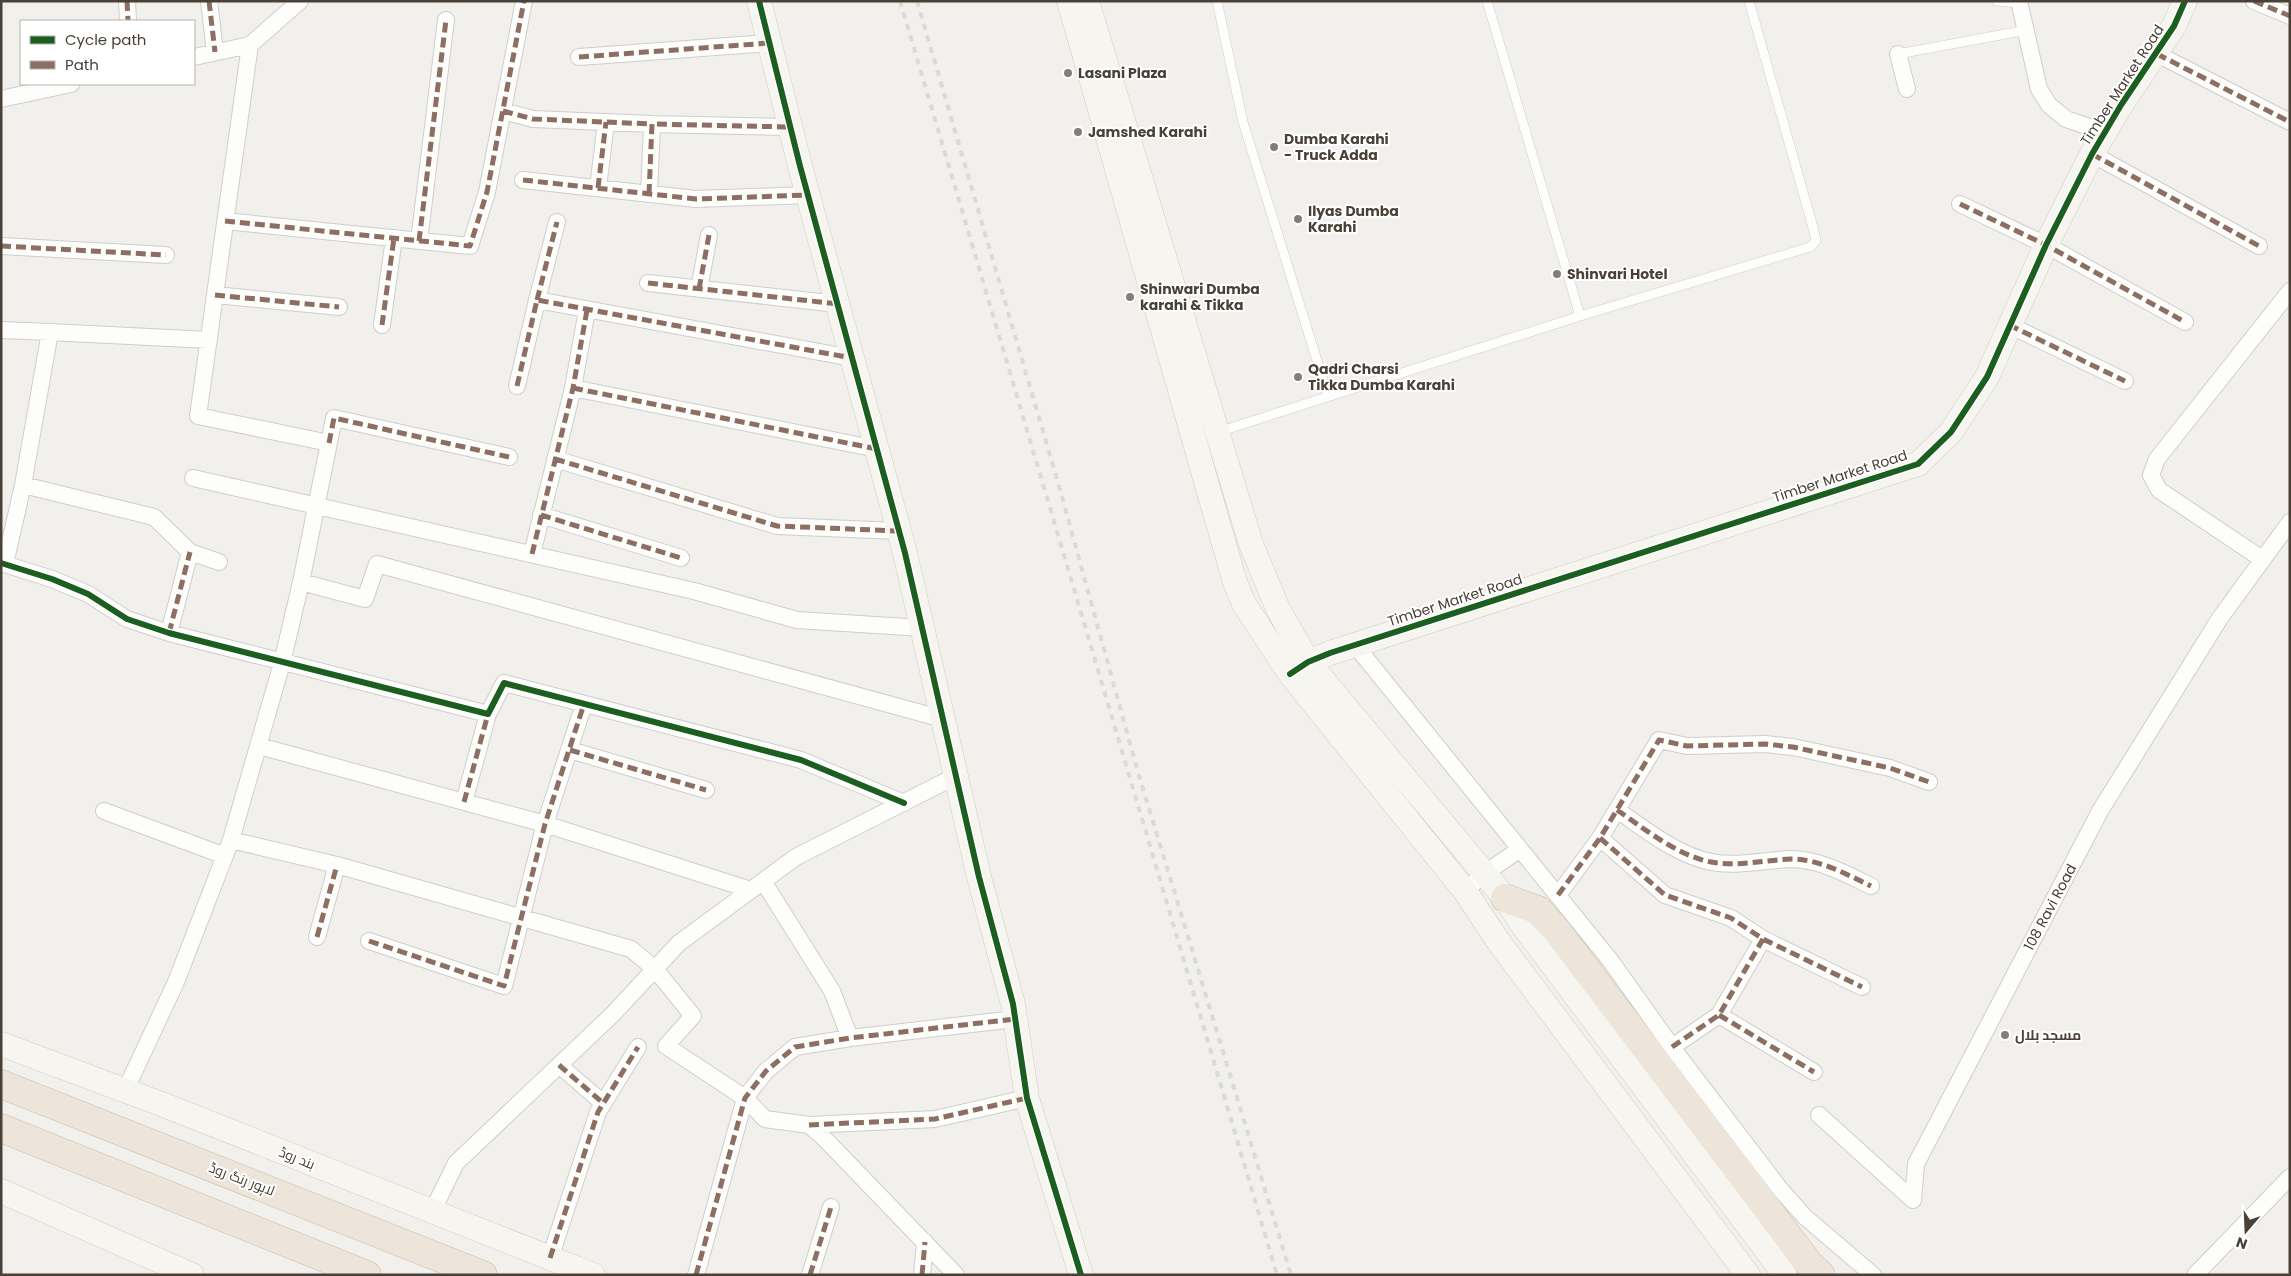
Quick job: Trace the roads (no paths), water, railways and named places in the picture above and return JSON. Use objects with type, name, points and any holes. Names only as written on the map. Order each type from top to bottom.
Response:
[{"type":"highway","points":[[1505,898],[1539,909],[1810,1266],[1820,1275]]},
{"type":"highway","name":"لاہور رنگ روڈ","points":[[1,1084],[483,1275]]},
{"type":"highway","points":[[1,1128],[367,1275]]},
{"type":"main road","points":[[759,1],[790,127],[899,531],[1015,1019],[1027,1098],[1081,1275]]},
{"type":"main road","points":[[1069,1],[1235,582],[1254,622],[1299,668],[1505,898]]},
{"type":"main road","points":[[1087,1],[1251,544],[1278,609],[1299,668],[1465,891],[1498,941],[1748,1275]]},
{"type":"main road","name":"Timber Market Road","points":[[1299,668],[1355,645],[1918,464],[1951,432],[1987,377],[2046,245],[2092,154],[2104,132],[2157,54],[2174,26],[2185,1]]},
{"type":"main road","points":[[1498,941],[1539,909],[1785,1275]]},
{"type":"main road","name":"بند روڈ","points":[[1,1044],[593,1275]]},
{"type":"main road","points":[[1,1191],[192,1275]]},
{"type":"street","points":[[127,1],[128,20]]},
{"type":"street","points":[[208,1],[215,52]]},
{"type":"street","points":[[195,57],[250,44],[300,1]]},
{"type":"street","points":[[226,220],[470,246],[487,192],[524,1]]},
{"type":"street","points":[[2254,1],[2290,16]]},
{"type":"street","points":[[2020,2],[2039,89],[2049,105],[2066,119],[2104,132]]},
{"type":"street","points":[[419,241],[446,20]]},
{"type":"street","points":[[579,57],[769,43]]},
{"type":"street","points":[[250,44],[198,416],[329,443]]},
{"type":"street","points":[[1898,54],[1907,89]]},
{"type":"street","points":[[2157,54],[2290,122]]},
{"type":"street","points":[[1,99],[66,85]]},
{"type":"street","points":[[503,111],[533,119],[790,127]]},
{"type":"street","points":[[598,188],[606,122]]},
{"type":"street","points":[[649,194],[652,124]]},
{"type":"street","points":[[2092,154],[2259,246]]},
{"type":"street","points":[[523,180],[696,199],[808,195]]},
{"type":"street","points":[[1960,204],[2046,245],[2185,322]]},
{"type":"street","points":[[517,386],[557,222]]},
{"type":"street","points":[[698,289],[709,235]]},
{"type":"street","points":[[382,325],[394,238]]},
{"type":"street","points":[[1,246],[166,255]]},
{"type":"street","points":[[648,283],[838,304]]},
{"type":"street","points":[[2262,559],[2159,490],[2151,475],[2157,459],[2290,291]]},
{"type":"street","points":[[215,294],[339,307]]},
{"type":"street","points":[[537,300],[852,358]]},
{"type":"street","points":[[532,554],[573,388],[587,310]]},
{"type":"street","points":[[2009,325],[2125,381]]},
{"type":"street","points":[[1,330],[209,340]]},
{"type":"street","points":[[50,332],[22,485],[3,564],[52,579],[88,594],[127,619],[168,633],[488,714]]},
{"type":"street","points":[[573,388],[877,449]]},
{"type":"street","points":[[125,1091],[176,982],[232,840],[282,663],[301,582],[334,418],[509,457]]},
{"type":"street","points":[[555,459],[777,526],[899,531]]},
{"type":"street","points":[[193,478],[694,591],[797,620],[922,628]]},
{"type":"street","points":[[22,485],[154,517],[190,552],[219,562]]},
{"type":"street","points":[[541,515],[681,558]]},
{"type":"street","name":"108 Ravi Road","points":[[1818,1115],[1913,1200],[1916,1164],[2100,811],[2220,618],[2290,522]]},
{"type":"street","points":[[168,633],[190,552]]},
{"type":"street","points":[[301,582],[365,599],[377,564],[943,719]]},
{"type":"street","points":[[1355,645],[1520,849],[1539,909],[1610,960],[1672,1047],[1780,1189],[1805,1217],[1873,1275]]},
{"type":"street","points":[[464,802],[488,714],[504,683],[801,760],[904,803]]},
{"type":"street","points":[[368,941],[504,986],[545,824],[584,704]]},
{"type":"street","points":[[1539,909],[1600,838],[1659,740],[1687,746],[1764,744],[1793,747],[1890,768],[1929,782]]},
{"type":"street","points":[[259,746],[545,824],[757,886],[832,991],[850,1038]]},
{"type":"street","points":[[570,750],[706,790]]},
{"type":"street","points":[[432,1212],[456,1163],[613,1014],[679,943],[796,857],[956,776]]},
{"type":"street","points":[[1617,810],[1662,840],[1697,858],[1735,865],[1794,859],[1830,867],[1871,886]]},
{"type":"street","points":[[104,811],[225,856]]},
{"type":"street","points":[[1600,838],[1665,895],[1731,918],[1763,939],[1862,987]]},
{"type":"street","points":[[232,840],[337,865],[631,949],[655,969],[693,1016],[666,1046],[745,1098],[765,1119],[809,1125],[935,1119],[1027,1098]]},
{"type":"street","points":[[1465,891],[1484,874],[1520,849]]},
{"type":"street","points":[[317,937],[337,865]]},
{"type":"street","points":[[1672,1047],[1719,1015],[1763,939]]},
{"type":"street","points":[[1719,1015],[1814,1072]]},
{"type":"street","points":[[696,1275],[745,1098],[766,1071],[794,1047],[850,1038],[1015,1019]]},
{"type":"street","points":[[550,1258],[598,1112],[638,1047]]},
{"type":"street","points":[[558,1065],[603,1103]]},
{"type":"street","points":[[809,1125],[824,1136],[956,1275]]},
{"type":"street","points":[[2195,1275],[2290,1177]]},
{"type":"street","points":[[810,1275],[831,1206]]},
{"type":"street","points":[[922,1275],[925,1242]]},
{"type":"lane","points":[[1218,1],[1243,122],[1328,396]]},
{"type":"lane","points":[[1487,1],[1580,316]]},
{"type":"lane","points":[[1218,432],[1580,316],[1810,247],[1816,241],[1749,1]]},
{"type":"lane","points":[[1997,1],[2020,2]]},
{"type":"lane","points":[[1898,54],[2027,30]]},
{"type":"railway","points":[[900,1],[1277,1275]]},
{"type":"railway","points":[[917,1],[1059,486],[1137,769],[1291,1275]]},
{"type":"place","name":"Lasani Plaza","points":[[1068,73]]},
{"type":"place","name":"Jamshed Karahi","points":[[1078,132]]},
{"type":"place","name":"Dumba Karahi - Truck Adda","points":[[1274,147]]},
{"type":"place","name":"Ilyas Dumba Karahi","points":[[1298,219]]},
{"type":"place","name":"Shinvari Hotel","points":[[1557,274]]},
{"type":"place","name":"Shinwari Dumba karahi & Tikka","points":[[1130,297]]},
{"type":"place","name":"Qadri Charsi Tikka Dumba Karahi","points":[[1298,377]]},
{"type":"place","name":"مسجد بلال","points":[[2005,1035]]}]
